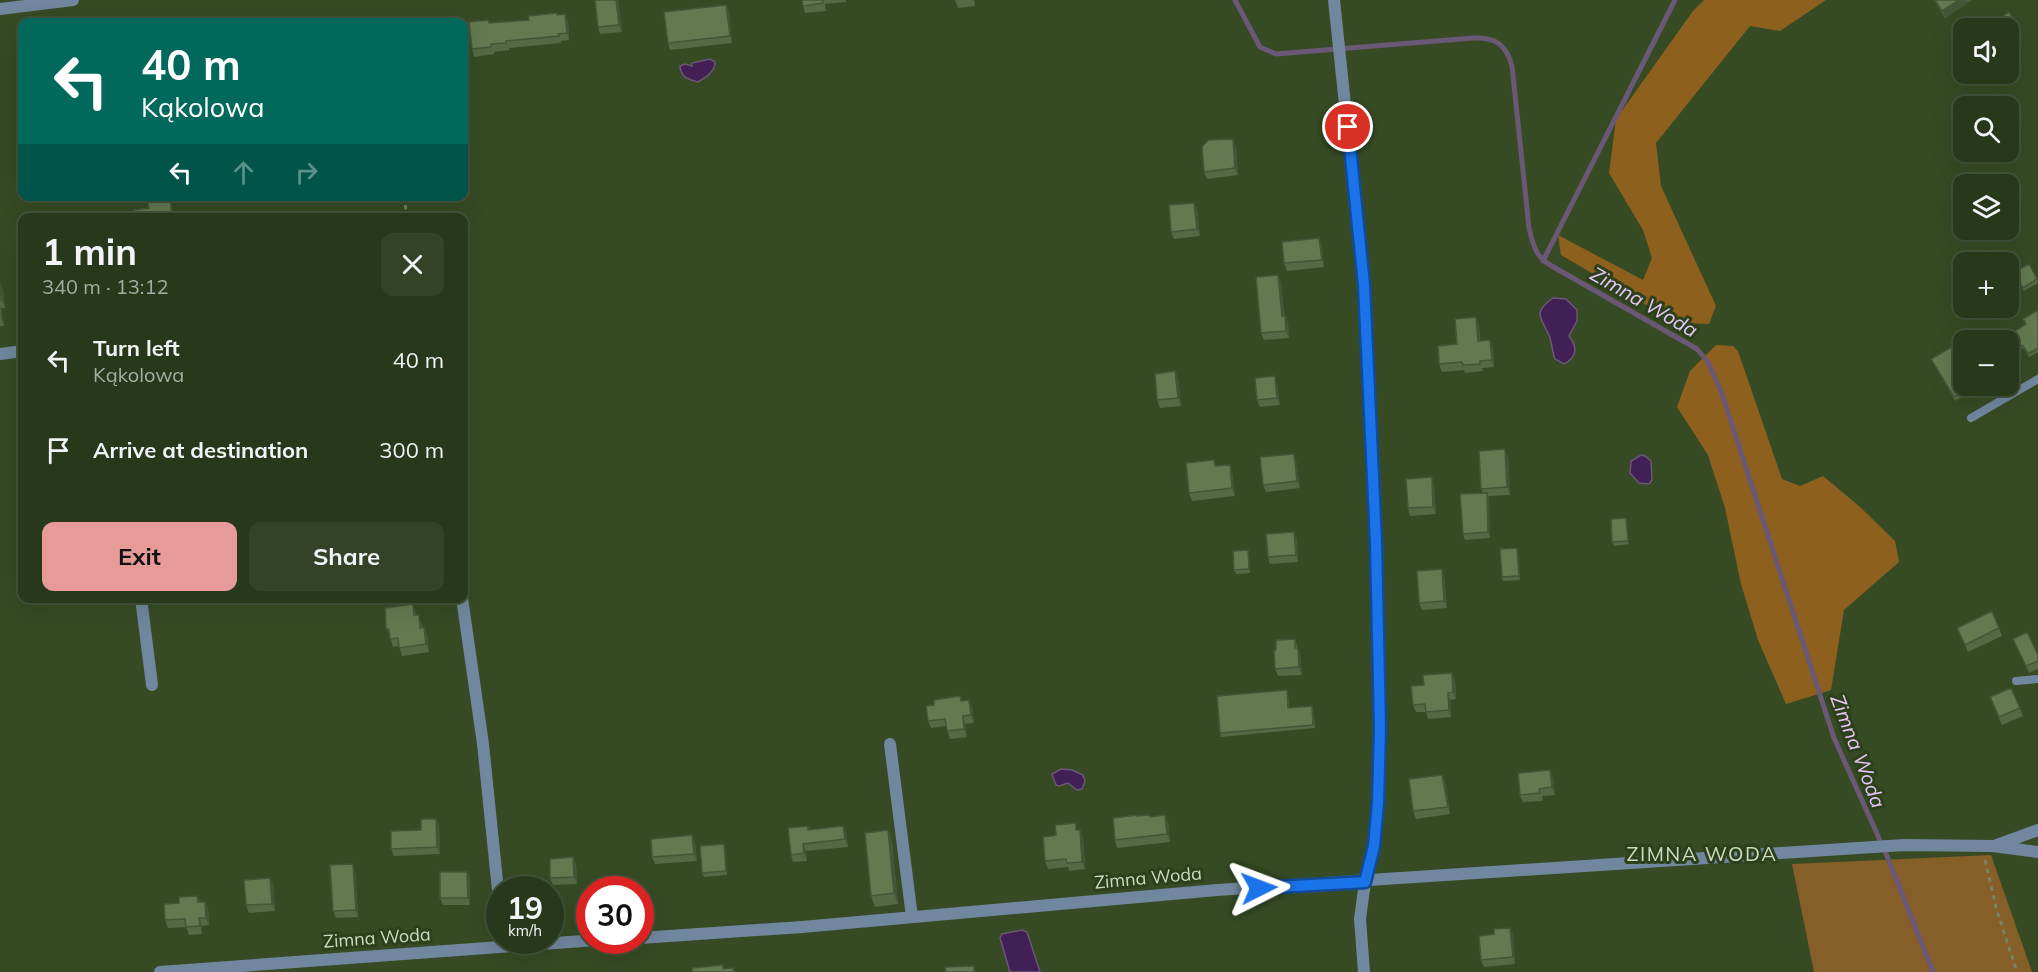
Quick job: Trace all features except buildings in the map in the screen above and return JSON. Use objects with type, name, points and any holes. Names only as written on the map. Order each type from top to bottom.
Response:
[{"type":"street","points":[[0,9],[73,0]]},
{"type":"street","points":[[1334,0],[1364,285],[1376,542],[1380,728],[1378,803],[1374,846],[1365,882],[1360,919],[1364,972]]},
{"type":"street","points":[[0,354],[18,352]]},
{"type":"street","points":[[142,603],[152,684]]},
{"type":"street","points":[[463,603],[483,744],[497,876]]},
{"type":"street","points":[[890,744],[912,917]]},
{"type":"street","points":[[1988,846],[2038,830]]},
{"type":"street","name":"Zimna Woda","points":[[654,937],[802,927],[1217,890],[1904,845],[1988,846]]},
{"type":"street","points":[[1988,846],[2038,852]]},
{"type":"street","name":"Zimna Woda","points":[[160,972],[486,945]]},
{"type":"lane","points":[[1971,418],[2038,379]]},
{"type":"lane","points":[[2016,681],[2038,679]]},
{"type":"path","points":[[1988,846],[1997,911],[2017,972]]},
{"type":"shaded area","points":[[1704,0],[1826,0],[1780,31],[1750,26],[1656,143],[1661,186],[1716,306],[1709,324],[1677,323],[1561,255],[1558,235],[1643,280],[1652,258],[1643,230],[1609,173],[1616,119],[1693,11]]},
{"type":"shaded area","points":[[710,59],[715,62],[713,69],[710,74],[698,82],[683,76],[680,66],[685,64],[692,66],[692,63]]},
{"type":"shaded area","points":[[1553,298],[1566,299],[1577,310],[1577,321],[1569,336],[1574,344],[1575,352],[1572,358],[1564,364],[1555,359],[1550,338],[1540,315],[1542,308]]},
{"type":"shaded area","points":[[1716,345],[1733,346],[1738,351],[1782,479],[1800,486],[1823,476],[1859,506],[1895,541],[1899,562],[1844,610],[1831,690],[1786,704],[1758,640],[1741,584],[1725,508],[1708,455],[1677,407],[1690,371]]},
{"type":"shaded area","points":[[1641,455],[1651,461],[1652,480],[1649,484],[1639,483],[1630,473],[1631,461]]},
{"type":"shaded area","points":[[1061,769],[1072,770],[1083,775],[1085,781],[1082,789],[1077,790],[1068,783],[1056,785],[1052,774]]},
{"type":"shaded area","points":[[1991,855],[2032,972],[1814,972],[1792,864]]},
{"type":"shaded area","points":[[1022,930],[1027,932],[1040,972],[1010,972],[1000,938],[1002,934]]},
{"type":"waterway","name":"Zimna Woda","points":[[1235,0],[1260,47],[1276,54],[1473,38],[1488,39],[1503,47],[1512,66],[1529,228],[1535,249],[1550,265],[1697,349],[1708,362],[1721,391],[1834,738],[1887,856],[1933,972]]},
{"type":"waterway","points":[[1543,261],[1675,0]]},
{"type":"district","name":"ZIMNA WODA","points":[[1702,854]]},
{"type":"route","points":[[1259,888],[1365,882],[1377,829],[1380,728],[1376,542],[1364,285],[1348,127]]}]
